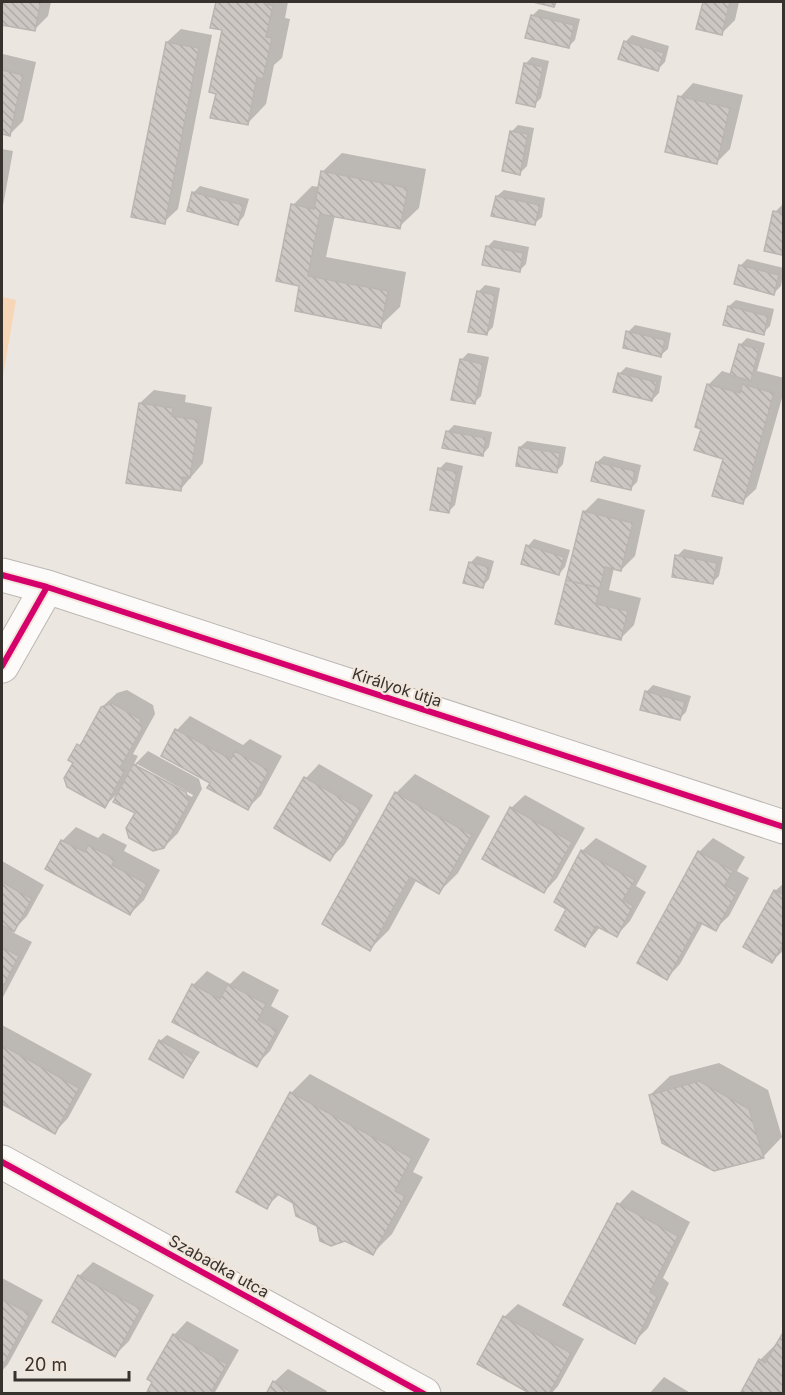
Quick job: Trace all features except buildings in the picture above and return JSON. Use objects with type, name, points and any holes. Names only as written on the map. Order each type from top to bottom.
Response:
[{"type":"street","name":"Királyok útja","points":[[2,575],[47,587],[783,827]]},
{"type":"street","points":[[2,666],[47,587]]},
{"type":"street","name":"Szabadka utca","points":[[2,1162],[424,1394]]},
{"type":"shaded area","points":[[2,297],[16,300],[2,382]]},
{"type":"cycle path","points":[[2,575],[47,587],[784,827]]},
{"type":"cycle path","points":[[2,666],[47,587]]},
{"type":"cycle path","points":[[2,1162],[424,1394]]}]
